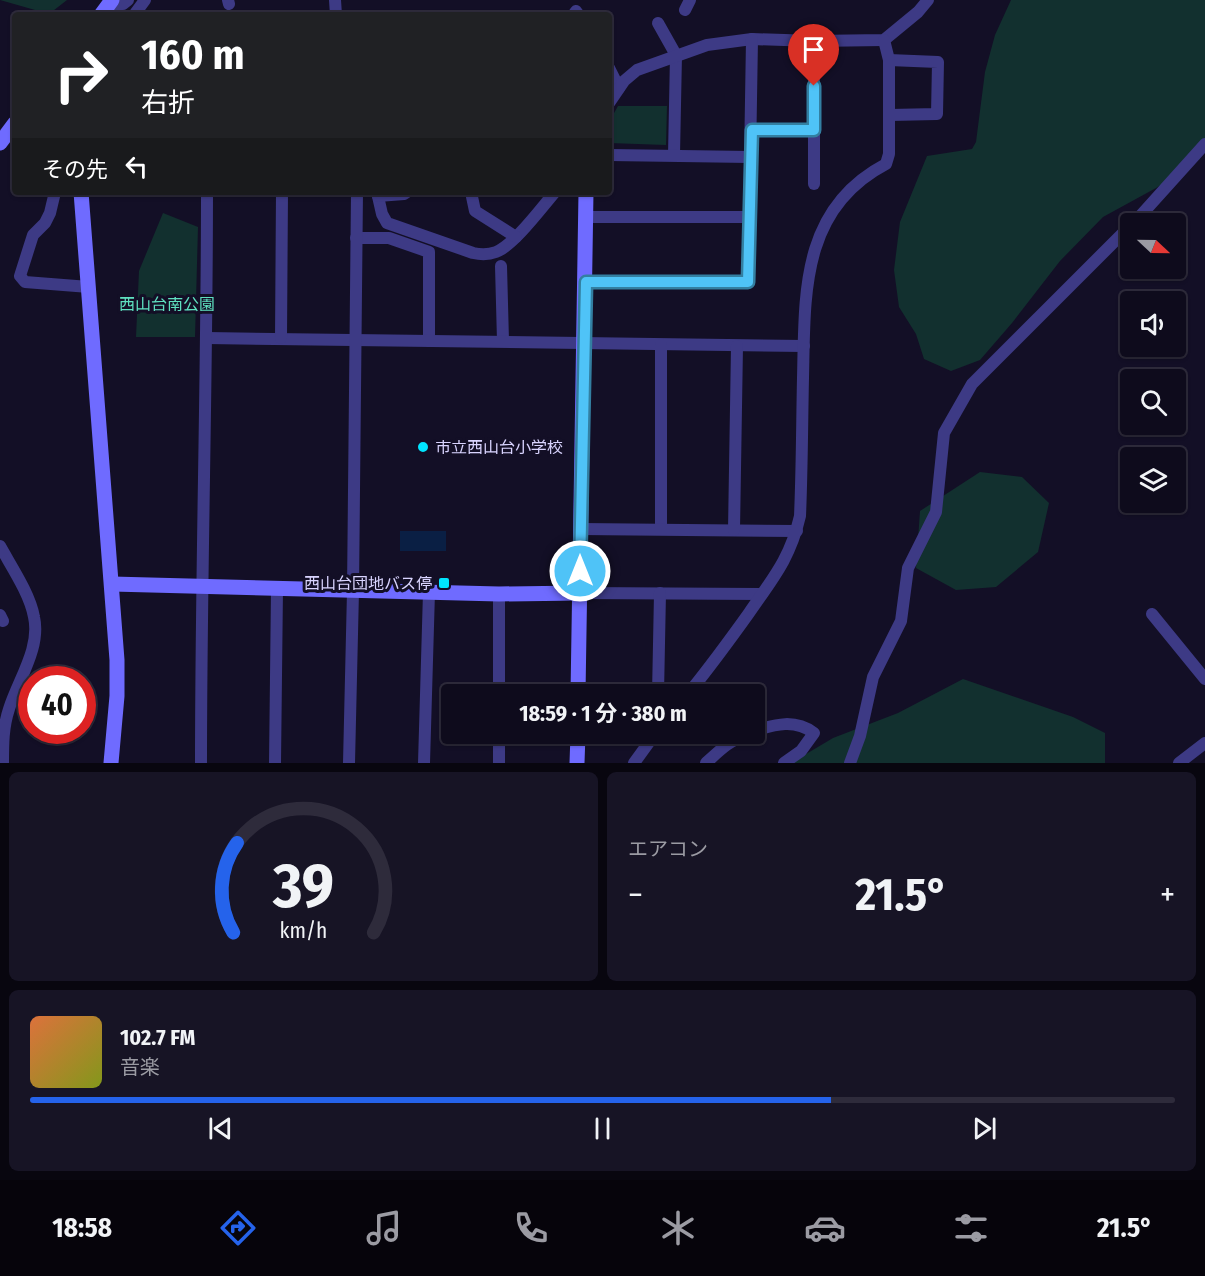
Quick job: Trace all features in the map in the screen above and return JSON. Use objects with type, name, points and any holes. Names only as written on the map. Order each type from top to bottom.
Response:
[{"type":"street","points":[[107,6],[123,4],[128,0]]},
{"type":"street","points":[[612,98],[637,70],[707,45],[752,39],[884,40],[918,12],[928,0]]},
{"type":"street","points":[[658,22],[676,56],[674,154]]},
{"type":"street","points":[[586,282],[748,282],[752,39]]},
{"type":"street","points":[[696,684],[713,664],[784,561],[797,531],[800,516],[807,283],[814,251],[828,218],[838,202],[873,171],[886,164],[889,154],[890,115],[889,60],[884,40]]},
{"type":"street","points":[[814,41],[814,184]]},
{"type":"street","points":[[889,60],[938,62],[937,114],[890,115]]},
{"type":"street","points":[[612,74],[619,88]]},
{"type":"street","points":[[0,143],[9,128]]},
{"type":"street","points":[[752,130],[814,130]]},
{"type":"street","points":[[1142,213],[1205,144]]},
{"type":"street","points":[[612,155],[674,154],[750,157]]},
{"type":"street","points":[[54,195],[45,223],[33,235],[20,276],[25,282],[89,286]]},
{"type":"street","points":[[81,195],[112,584],[117,696],[111,763]]},
{"type":"street","points":[[201,763],[201,587],[207,338],[207,195]]},
{"type":"street","points":[[281,338],[282,195]]},
{"type":"street","points":[[349,763],[357,195]]},
{"type":"street","points":[[377,195],[387,223],[473,253],[485,255],[498,251],[516,237],[552,195]]},
{"type":"street","points":[[472,195],[475,211],[516,237]]},
{"type":"street","points":[[578,684],[586,195]]},
{"type":"street","points":[[586,217],[750,217]]},
{"type":"street","points":[[850,763],[860,736],[873,676],[901,621],[908,568],[936,512],[944,433],[972,384],[1120,236]]},
{"type":"street","points":[[356,238],[389,237],[429,252],[429,341]]},
{"type":"street","points":[[501,266],[503,341]]},
{"type":"street","points":[[207,338],[804,346]]},
{"type":"street","points":[[661,528],[662,345]]},
{"type":"street","points":[[734,530],[737,346]]},
{"type":"street","points":[[580,529],[797,531]]},
{"type":"street","points":[[0,546],[35,618],[35,643],[9,708],[3,734],[3,763]]},
{"type":"street","points":[[112,584],[499,594],[580,592],[762,594]]},
{"type":"street","points":[[275,763],[277,589]]},
{"type":"street","points":[[424,763],[429,592]]},
{"type":"street","points":[[658,684],[660,593]]},
{"type":"street","points":[[499,594],[499,684]]},
{"type":"street","points":[[1152,614],[1205,679]]},
{"type":"street","points":[[765,727],[775,724],[804,725],[814,733],[801,751],[784,763]]},
{"type":"street","points":[[1179,763],[1205,743]]},
{"type":"street","points":[[499,744],[499,763]]},
{"type":"street","points":[[577,763],[578,744]]},
{"type":"street","points":[[634,763],[648,744]]},
{"type":"street","points":[[706,763],[726,744]]},
{"type":"green space","points":[[0,0],[67,0],[52,12],[42,12]]},
{"type":"green space","points":[[1011,0],[1205,0],[1205,141],[1200,159],[1156,188],[1103,217],[1060,261],[980,360],[951,371],[924,359],[916,334],[899,307],[894,270],[900,222],[927,156],[972,149],[976,142],[985,72],[995,35]]},
{"type":"green space","points":[[618,106],[667,106],[666,145],[612,143],[612,117]]},
{"type":"green space","name":"西山台南公園","points":[[163,213],[198,227],[195,337],[136,337],[139,271]]},
{"type":"green space","points":[[980,472],[1022,477],[1049,503],[1038,552],[996,587],[956,590],[916,568],[920,511]]},
{"type":"green space","points":[[963,679],[1073,717],[1105,733],[1105,763],[791,763],[833,738],[898,713]]},
{"type":"water","points":[[400,531],[446,531],[446,551],[400,551]]},
{"type":"place","name":"市立西山台小学校","points":[[423,447]]},
{"type":"place","name":"西山台団地バス停","points":[[444,583]]},
{"type":"route","points":[[580,571],[586,282],[748,282],[752,130],[814,130],[814,86]]}]
